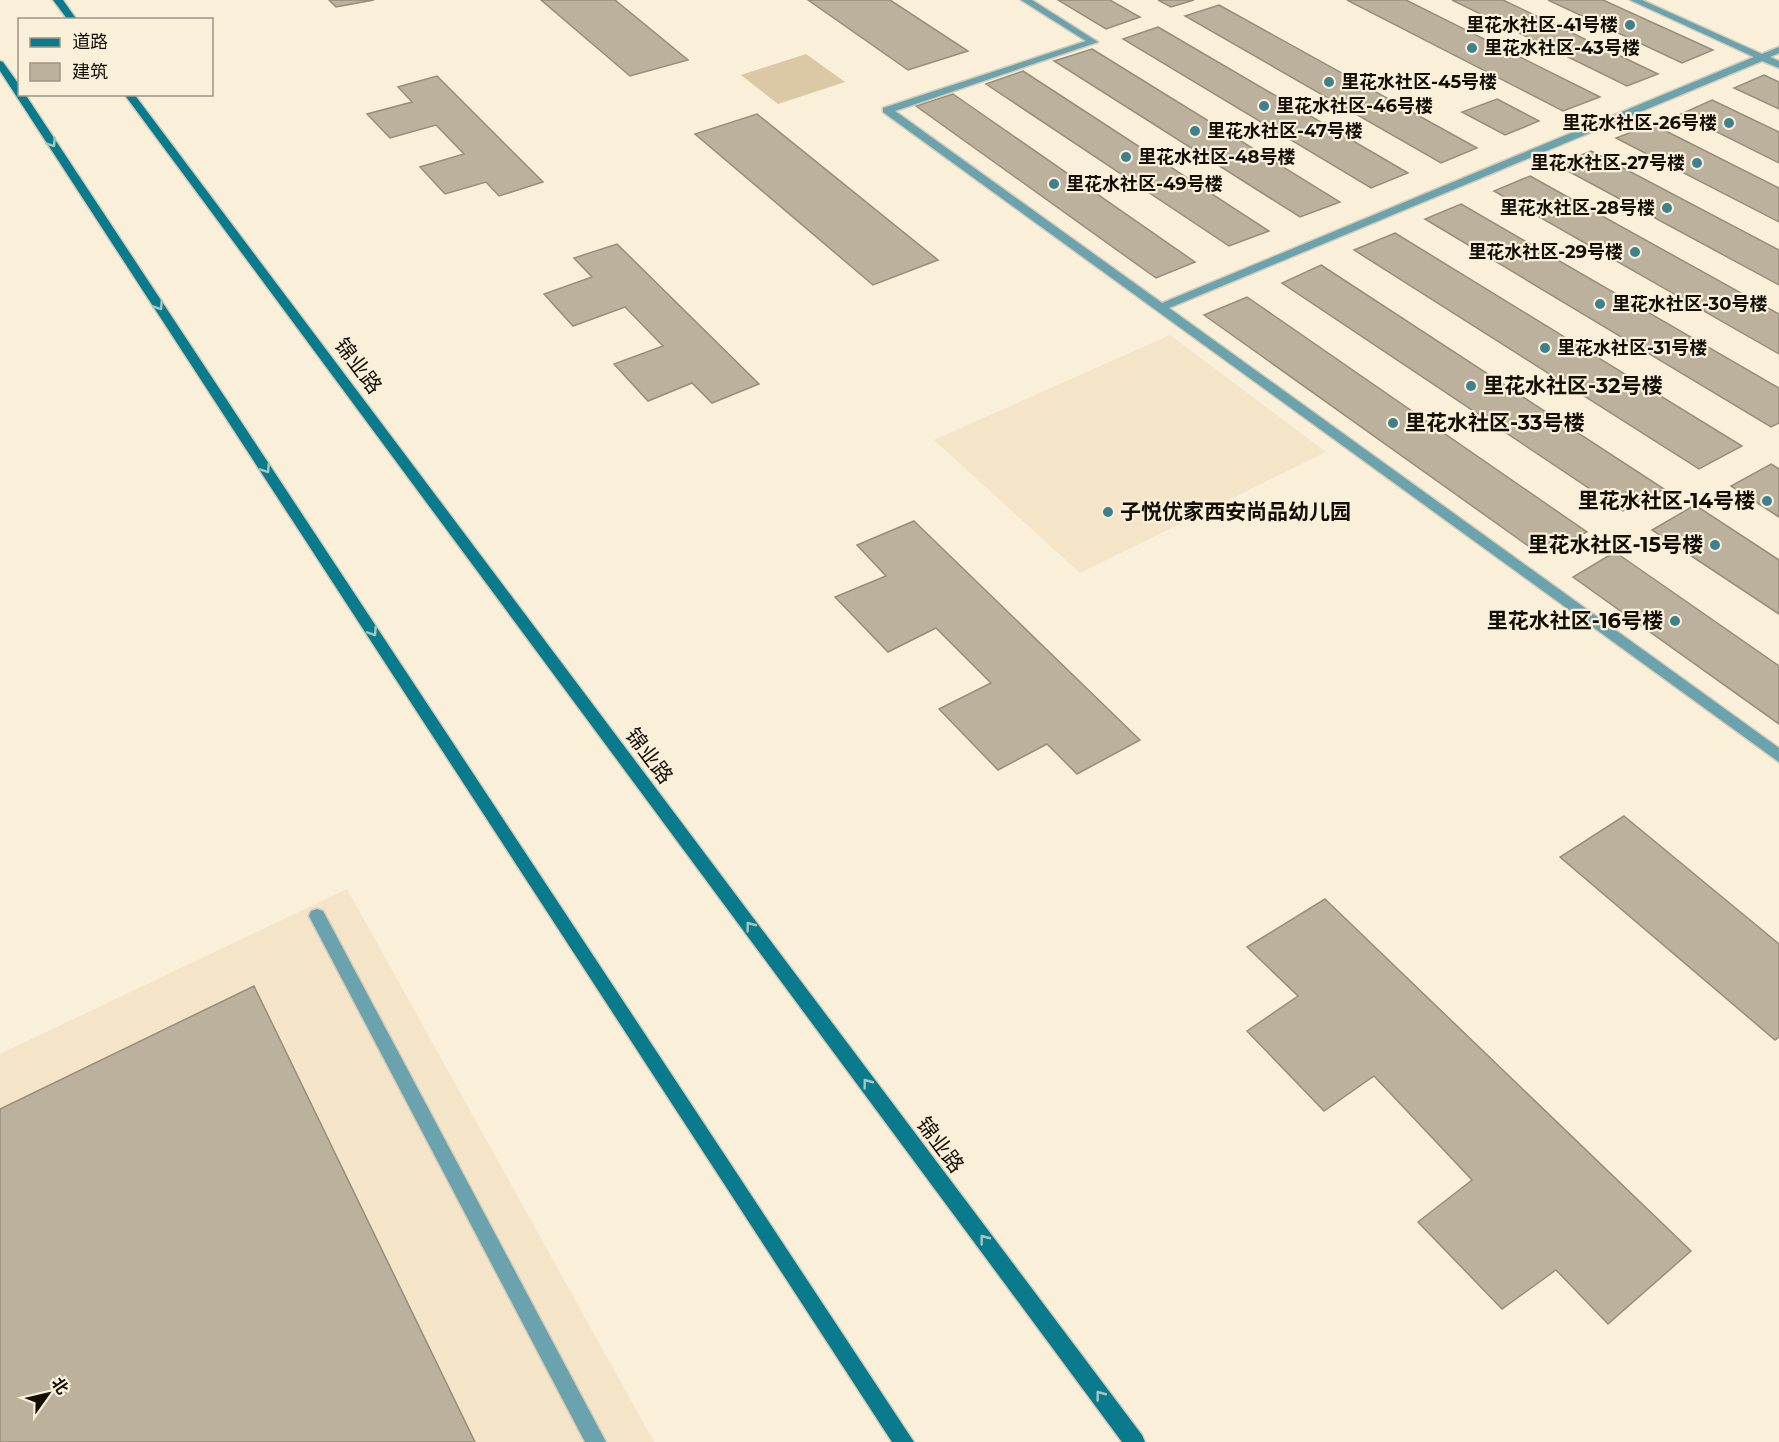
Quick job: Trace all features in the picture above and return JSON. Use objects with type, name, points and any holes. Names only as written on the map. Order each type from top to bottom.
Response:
[{"type":"main road","points":[[58,0],[72,18]]},
{"type":"main road","points":[[0,64],[18,91]]},
{"type":"main road","points":[[21,96],[904,1442]]},
{"type":"main road","name":"锦业路","points":[[130,96],[1135,1442]]},
{"type":"street","points":[[1026,0],[1093,42],[887,110],[1779,756]]},
{"type":"street","points":[[1635,0],[1779,65]]},
{"type":"street","points":[[1160,308],[1779,50]]},
{"type":"street","points":[[317,916],[596,1442]]},
{"type":"shaded area","points":[[806,54],[845,82],[778,104],[741,75]]},
{"type":"shaded area","name":"子悦优家西安尚品幼儿园","points":[[1170,335],[1326,452],[1080,573],[934,440]]},
{"type":"shaded area","points":[[347,889],[654,1442],[0,1442],[0,1054]]},
{"type":"building","points":[[329,0],[374,0],[336,7]]},
{"type":"building","points":[[541,0],[615,0],[688,60],[630,76]]},
{"type":"building","points":[[808,0],[890,0],[968,51],[908,70]]},
{"type":"building","points":[[1058,0],[1110,0],[1140,17],[1106,29]]},
{"type":"building","points":[[1158,0],[1194,0],[1171,7]]},
{"type":"building","name":"里花水社区-43号楼","points":[[1347,0],[1406,0],[1600,97],[1563,111]]},
{"type":"building","points":[[1452,0],[1503,0],[1658,74],[1627,86]]},
{"type":"building","name":"里花水社区-41号楼","points":[[1548,0],[1603,0],[1713,50],[1682,63]]},
{"type":"building","name":"里花水社区-45号楼","points":[[1219,5],[1477,148],[1441,163],[1185,16]]},
{"type":"building","name":"里花水社区-46号楼","points":[[1158,27],[1408,173],[1371,188],[1123,39]]},
{"type":"building","name":"里花水社区-47号楼","points":[[1092,49],[1340,202],[1300,217],[1054,61]]},
{"type":"building","name":"里花水社区-48号楼","points":[[1023,71],[1269,231],[1229,246],[986,84]]},
{"type":"building","points":[[1764,75],[1779,82],[1779,109],[1734,88]]},
{"type":"building","points":[[437,76],[543,182],[499,196],[486,182],[445,194],[420,167],[464,154],[436,125],[390,138],[367,114],[412,102],[398,87]]},
{"type":"building","name":"里花水社区-49号楼","points":[[953,94],[1195,262],[1156,278],[916,106]]},
{"type":"building","points":[[1497,99],[1539,121],[1505,135],[1462,112]]},
{"type":"building","name":"里花水社区-26号楼","points":[[1712,100],[1779,132],[1779,163],[1681,114]]},
{"type":"building","points":[[757,114],[938,260],[873,285],[695,134]]},
{"type":"building","name":"里花水社区-27号楼","points":[[1652,124],[1779,188],[1779,222],[1616,138]]},
{"type":"building","name":"里花水社区-28号楼","points":[[1591,151],[1779,250],[1779,285],[1557,165]]},
{"type":"building","name":"里花水社区-29号楼","points":[[1530,176],[1779,314],[1779,354],[1494,191]]},
{"type":"building","name":"里花水社区-30号楼","points":[[1461,204],[1779,388],[1779,423],[1771,427],[1425,219]]},
{"type":"building","name":"里花水社区-31号楼","points":[[1395,233],[1742,446],[1699,469],[1354,250]]},
{"type":"building","points":[[617,244],[759,384],[712,403],[692,383],[648,401],[614,364],[663,346],[625,307],[573,326],[544,294],[592,277],[574,258]]},
{"type":"building","name":"里花水社区-32号楼","points":[[1321,265],[1664,489],[1623,511],[1282,283]]},
{"type":"building","name":"里花水社区-33号楼","points":[[1247,297],[1587,532],[1541,555],[1204,315]]},
{"type":"building","name":"里花水社区-14号楼","points":[[1771,464],[1779,469],[1779,517],[1731,486]]},
{"type":"building","name":"里花水社区-15号楼","points":[[1695,505],[1779,560],[1779,614],[1652,530]]},
{"type":"building","points":[[914,521],[1140,740],[1077,774],[1047,744],[998,770],[939,709],[991,683],[936,628],[888,652],[835,597],[886,576],[857,545]]},
{"type":"building","name":"里花水社区-16号楼","points":[[1615,552],[1779,666],[1779,724],[1573,577]]},
{"type":"building","points":[[1624,816],[1779,944],[1779,1037],[1775,1040],[1560,857]]},
{"type":"building","points":[[1325,899],[1691,1251],[1608,1324],[1556,1270],[1502,1309],[1418,1222],[1472,1180],[1374,1076],[1324,1111],[1247,1031],[1298,996],[1247,947]]},
{"type":"building","points":[[254,986],[475,1442],[0,1442],[0,1109]]},
{"type":"place","name":"里花水社区-41号楼","points":[[1630,25]]},
{"type":"place","name":"里花水社区-43号楼","points":[[1472,48]]},
{"type":"place","name":"里花水社区-45号楼","points":[[1329,82]]},
{"type":"place","name":"里花水社区-46号楼","points":[[1264,106]]},
{"type":"place","name":"里花水社区-26号楼","points":[[1729,123]]},
{"type":"place","name":"里花水社区-47号楼","points":[[1195,131]]},
{"type":"place","name":"里花水社区-48号楼","points":[[1126,157]]},
{"type":"place","name":"里花水社区-27号楼","points":[[1697,163]]},
{"type":"place","name":"里花水社区-49号楼","points":[[1054,184]]},
{"type":"place","name":"里花水社区-28号楼","points":[[1667,208]]},
{"type":"place","name":"里花水社区-29号楼","points":[[1635,252]]},
{"type":"place","name":"里花水社区-30号楼","points":[[1600,304]]},
{"type":"place","name":"里花水社区-31号楼","points":[[1545,348]]},
{"type":"place","name":"里花水社区-32号楼","points":[[1471,386]]},
{"type":"place","name":"里花水社区-33号楼","points":[[1393,423]]},
{"type":"place","name":"里花水社区-14号楼","points":[[1767,501]]},
{"type":"place","name":"子悦优家西安尚品幼儿园","points":[[1108,512]]},
{"type":"place","name":"里花水社区-15号楼","points":[[1715,545]]},
{"type":"place","name":"里花水社区-16号楼","points":[[1675,621]]}]
